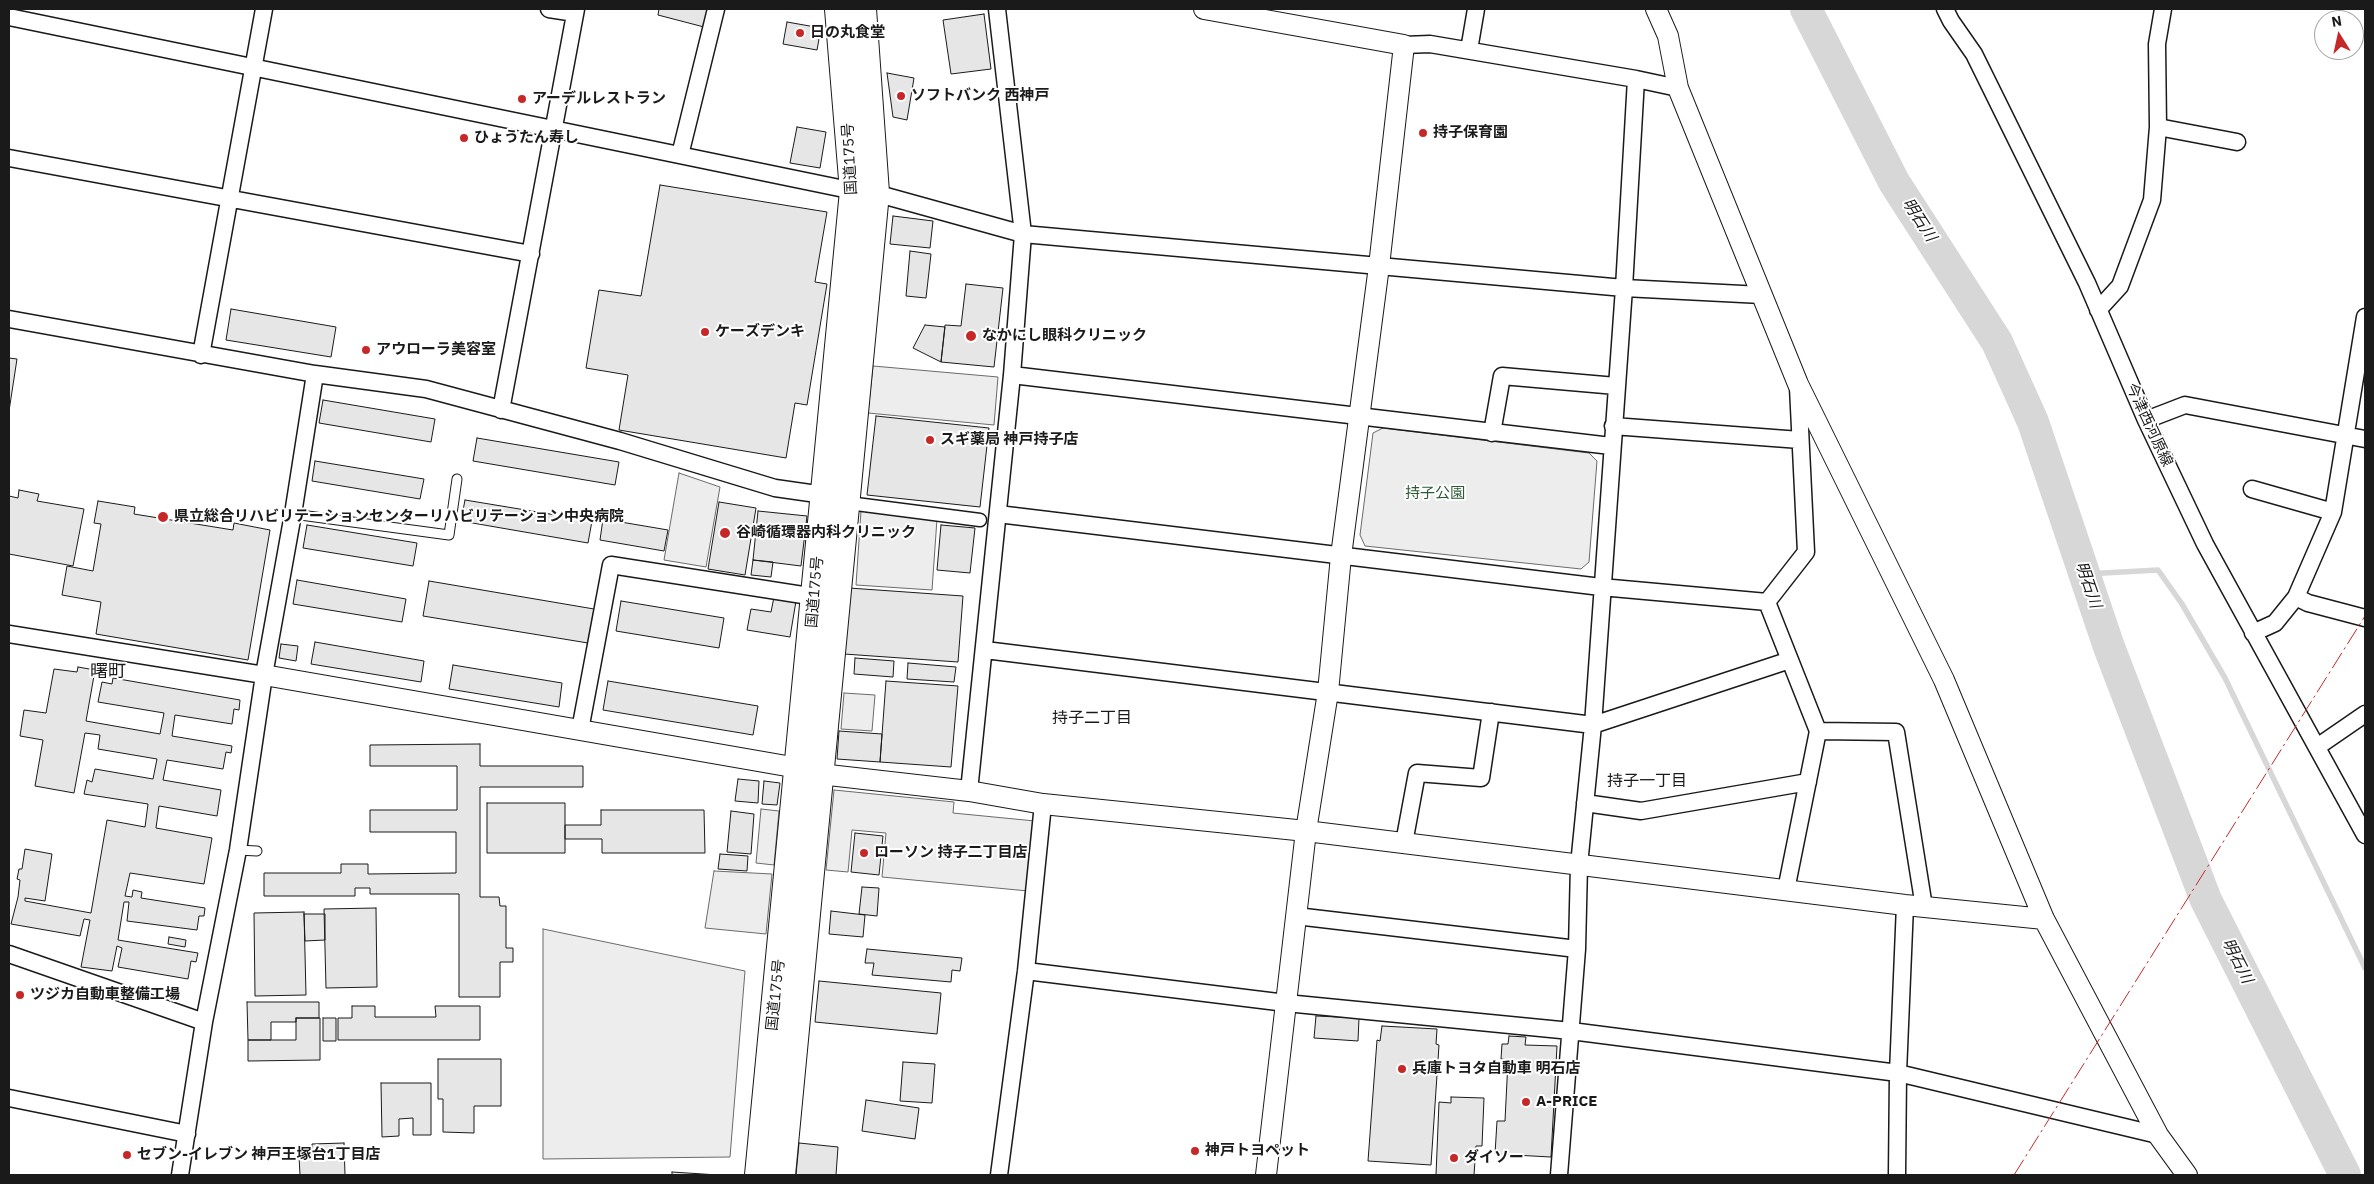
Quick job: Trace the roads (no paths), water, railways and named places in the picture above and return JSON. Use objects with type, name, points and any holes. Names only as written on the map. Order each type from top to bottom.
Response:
[{"type":"highway","name":"国道175号","points":[[839,9],[865,192]]},
{"type":"highway","name":"国道175号","points":[[759,1175],[809,771],[826,598],[842,499],[865,192],[862,9]]},
{"type":"highway","name":"国道175号","points":[[781,1175],[809,771]]},
{"type":"street","points":[[201,355],[264,9]]},
{"type":"street","points":[[501,410],[552,129],[576,11],[549,9]]},
{"type":"street","points":[[680,155],[716,9]]},
{"type":"street","points":[[970,791],[1012,376],[1023,234],[997,9]]},
{"type":"street","points":[[1206,9],[1404,45],[1430,44],[1469,50],[1678,88]]},
{"type":"street","points":[[1469,50],[1476,9]]},
{"type":"street","points":[[1656,9],[1668,36],[1678,88],[1798,384],[1944,680],[2044,919],[2158,1135],[2187,1175]]},
{"type":"street","name":"今津西河原線","points":[[1945,9],[1974,54],[2088,283],[2146,420],[2205,544],[2365,835]]},
{"type":"street","points":[[2098,310],[2120,286],[2152,200],[2158,128],[2157,44],[2163,9]]},
{"type":"street","points":[[9,17],[865,192],[1023,234],[1624,288],[1762,295]]},
{"type":"street","points":[[1266,1175],[1306,831],[1328,692],[1341,556],[1379,266],[1404,45]]},
{"type":"street","points":[[1559,1175],[1577,949],[1579,865],[1593,725],[1611,446],[1624,288],[1636,79]]},
{"type":"street","points":[[2158,128],[2237,142]]},
{"type":"street","points":[[9,158],[530,254]]},
{"type":"street","points":[[2253,633],[2275,623],[2296,597],[2333,512],[2346,434],[2362,360],[2365,317]]},
{"type":"street","points":[[9,320],[315,374],[426,389],[620,442],[775,488],[980,520]]},
{"type":"street","points":[[180,1175],[204,1022],[238,850],[264,675],[293,514],[315,374]]},
{"type":"street","points":[[1012,376],[1611,446]]},
{"type":"street","points":[[1492,432],[1502,376],[1616,386]]},
{"type":"street","points":[[1767,602],[1806,552],[1798,384]]},
{"type":"street","points":[[2146,420],[2185,404],[2365,438]]},
{"type":"street","points":[[1613,426],[1800,440]]},
{"type":"street","points":[[2252,489],[2333,512]]},
{"type":"street","points":[[998,514],[1601,587],[1767,602]]},
{"type":"street","points":[[580,730],[611,565],[826,598]]},
{"type":"street","points":[[2296,597],[2308,603],[2365,618]]},
{"type":"street","points":[[1767,602],[1818,731],[1786,890]]},
{"type":"street","points":[[9,634],[264,675],[809,771],[970,791],[1042,804],[1306,831],[1915,906],[2044,919]]},
{"type":"street","points":[[985,650],[1593,725],[1790,660]]},
{"type":"street","points":[[1404,843],[1417,773],[1481,778],[1491,712]]},
{"type":"street","points":[[2317,747],[2365,714]]},
{"type":"street","points":[[1818,731],[1896,732],[1915,906],[1898,1073],[1897,1175]]},
{"type":"street","points":[[1585,803],[1641,811],[1808,782]]},
{"type":"street","points":[[999,1175],[1026,971],[1042,804]]},
{"type":"street","points":[[1296,916],[1577,949]]},
{"type":"street","points":[[9,954],[204,1022]]},
{"type":"street","points":[[1026,971],[1286,1003],[1449,1017],[1571,1031],[1898,1073],[2158,1135]]},
{"type":"street","points":[[9,1098],[187,1134]]},
{"type":"lane","points":[[293,514],[449,535],[457,479]]},
{"type":"lane","points":[[238,850],[257,851]]},
{"type":"waterway","name":"明石川","points":[[1806,9],[1894,182],[1997,342],[2033,422],[2109,647],[2206,900],[2345,1175]]},
{"type":"waterway","points":[[2086,574],[2158,570],[2182,604],[2225,678],[2365,968]]},
{"type":"place","name":"日の丸食堂","points":[[800,33]]},
{"type":"place","name":"ソフトバンク 西神戸","points":[[901,96]]},
{"type":"place","name":"アーデルレストラン","points":[[522,99]]},
{"type":"place","name":"持子保育園","points":[[1423,133]]},
{"type":"place","name":"ひょうたん寿し","points":[[464,138]]},
{"type":"place","name":"ケーズデンキ","points":[[705,332]]},
{"type":"place","name":"なかにし眼科クリニック","points":[[971,336]]},
{"type":"place","name":"アウローラ美容室","points":[[366,350]]},
{"type":"place","name":"スギ薬局 神戸持子店","points":[[930,440]]},
{"type":"place","name":"県立総合リハビリテーションセンターリハビリテーション中央病院","points":[[163,517]]},
{"type":"place","name":"谷崎循環器内科クリニック","points":[[725,533]]},
{"type":"place","name":"ローソン 持子二丁目店","points":[[864,853]]},
{"type":"place","name":"ツジカ自動車整備工場","points":[[20,995]]},
{"type":"place","name":"兵庫トヨタ自動車 明石店","points":[[1402,1069]]},
{"type":"place","name":"A-PRICE","points":[[1526,1102]]},
{"type":"place","name":"神戸トヨペット","points":[[1195,1151]]},
{"type":"place","name":"セブン-イレブン 神戸王塚台1丁目店","points":[[127,1155]]},
{"type":"place","name":"ダイソー","points":[[1454,1158]]},
{"type":"district","name":"曙町","points":[[108,672]]},
{"type":"district","name":"持子二丁目","points":[[1092,718]]},
{"type":"district","name":"持子一丁目","points":[[1647,781]]},
{"type":"park label","name":"持子公園","points":[[1435,494]]}]
